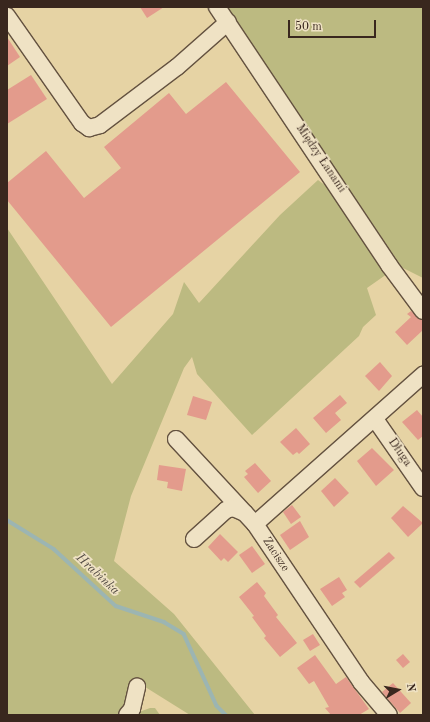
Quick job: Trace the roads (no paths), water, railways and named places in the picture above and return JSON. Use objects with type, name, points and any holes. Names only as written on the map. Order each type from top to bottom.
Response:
[{"type":"street","name":"Między Łanami","points":[[217,7],[389,265],[423,311]]},
{"type":"street","points":[[7,16],[82,123],[90,128],[100,125],[177,67],[228,22]]},
{"type":"street","points":[[375,419],[423,375]]},
{"type":"street","name":"Długa","points":[[375,419],[423,488]]},
{"type":"street","name":"Zacisze","points":[[375,419],[250,519],[361,682],[389,715]]},
{"type":"street","points":[[176,439],[250,519]]},
{"type":"street","points":[[194,539],[226,510],[233,508],[250,519]]},
{"type":"street","points":[[126,715],[132,709],[137,687]]},
{"type":"waterway","name":"Hrabinka","points":[[7,520],[54,549],[116,606],[164,622],[184,634],[217,706],[226,715]]}]
